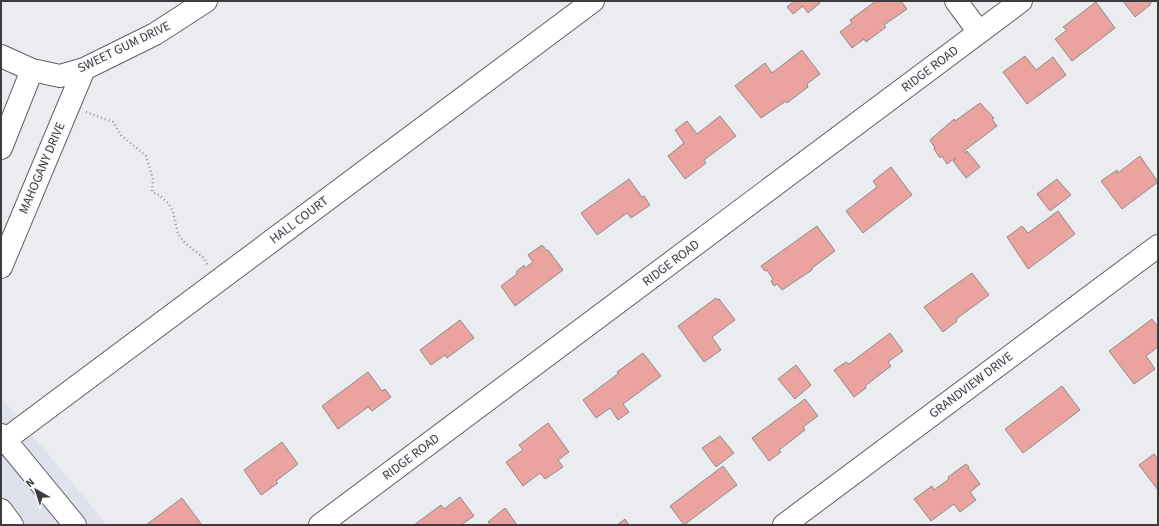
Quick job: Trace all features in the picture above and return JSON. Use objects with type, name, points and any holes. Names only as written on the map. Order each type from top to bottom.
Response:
[{"type":"street","name":"SWEET GUM DRIVE","points":[[32,70],[60,76],[84,69],[155,34],[206,1]]},
{"type":"street","name":"HALL COURT","points":[[3,438],[220,280],[593,1]]},
{"type":"street","points":[[956,1],[979,32]]},
{"type":"street","name":"RIDGE ROAD","points":[[320,525],[1021,1]]},
{"type":"street","points":[[1,56],[32,70],[1,148]]},
{"type":"street","name":"MAHOGANY DRIVE","points":[[1,267],[84,69]]},
{"type":"street","name":"GRANDVIEW DRIVE","points":[[784,525],[1158,246]]},
{"type":"street","points":[[3,438],[75,525]]},
{"type":"street","points":[[1,510],[12,525]]},
{"type":"path","points":[[68,106],[113,122],[120,135],[146,156],[153,179],[152,192],[159,195],[169,204],[173,212],[178,234],[204,258],[208,266],[220,280]]},
{"type":"shaded area","points":[[1,397],[9,407],[107,525],[1,525]]},
{"type":"building","points":[[794,1],[818,1],[820,3],[808,13],[803,6],[793,14],[787,7]]},
{"type":"building","points":[[876,1],[901,1],[907,9],[884,25],[886,27],[866,42],[864,39],[852,48],[840,32],[852,23],[850,20]]},
{"type":"building","points":[[1123,1],[1153,1],[1135,17]]},
{"type":"building","points":[[1096,2],[1115,28],[1072,61],[1055,39],[1067,30],[1063,27]]},
{"type":"building","points":[[802,50],[820,74],[807,84],[808,87],[787,103],[786,101],[761,118],[735,86],[765,63],[772,73]]},
{"type":"building","points":[[1025,56],[1036,70],[1053,57],[1066,75],[1027,104],[1003,72]]},
{"type":"building","points":[[980,103],[994,118],[992,119],[997,126],[964,151],[965,153],[967,151],[980,167],[966,178],[953,161],[956,159],[955,158],[947,164],[942,156],[940,158],[930,140],[954,119],[955,121]]},
{"type":"building","points":[[720,116],[736,136],[704,160],[706,163],[685,179],[668,156],[684,143],[675,130],[687,121],[697,134]]},
{"type":"building","points":[[1140,156],[1158,182],[1122,209],[1101,181],[1117,170],[1118,173]]},
{"type":"building","points":[[891,167],[912,195],[863,233],[846,211],[877,187],[873,181]]},
{"type":"building","points":[[629,179],[650,205],[631,218],[627,213],[597,235],[581,213]]},
{"type":"building","points":[[1057,179],[1071,195],[1050,211],[1037,194]]},
{"type":"building","points":[[1058,211],[1075,234],[1028,269],[1007,237],[1022,226],[1028,233]]},
{"type":"building","points":[[817,226],[835,251],[812,268],[812,270],[782,290],[777,284],[774,286],[771,281],[773,279],[767,270],[765,271],[761,266]]},
{"type":"building","points":[[542,245],[547,251],[548,250],[563,270],[515,306],[501,286],[517,274],[516,272],[524,265],[525,268],[533,262],[528,255]]},
{"type":"building","points":[[972,273],[989,295],[956,319],[957,321],[943,332],[924,307]]},
{"type":"building","points":[[716,298],[718,300],[719,299],[735,320],[712,337],[721,350],[704,362],[678,326]]},
{"type":"building","points":[[1152,319],[1158,327],[1158,347],[1146,356],[1155,369],[1134,384],[1109,351]]},
{"type":"building","points":[[460,320],[474,338],[447,358],[445,355],[431,365],[420,350]]},
{"type":"building","points":[[890,333],[903,351],[888,362],[891,366],[865,386],[866,388],[854,397],[834,370],[846,362],[849,364]]},
{"type":"building","points":[[643,353],[661,376],[623,404],[629,412],[618,420],[610,408],[596,418],[583,400]]},
{"type":"building","points":[[796,365],[811,385],[795,399],[778,379]]},
{"type":"building","points":[[368,372],[382,391],[385,389],[391,397],[372,411],[368,407],[338,429],[322,406]]},
{"type":"building","points":[[1062,386],[1080,410],[1023,453],[1005,429]]},
{"type":"building","points":[[805,399],[818,416],[803,427],[805,430],[779,450],[781,452],[769,461],[752,438]]},
{"type":"building","points":[[548,423],[569,452],[558,460],[563,467],[545,479],[540,473],[523,486],[506,462],[523,450],[519,445]]},
{"type":"building","points":[[720,436],[734,453],[716,467],[702,448]]},
{"type":"building","points":[[282,442],[298,464],[276,481],[278,483],[261,495],[244,470]]},
{"type":"building","points":[[1154,454],[1158,459],[1158,490],[1139,465]]},
{"type":"building","points":[[966,464],[980,484],[970,492],[976,500],[960,512],[954,504],[931,521],[914,499],[932,486],[934,490],[949,479],[948,477]]},
{"type":"building","points":[[723,466],[737,485],[684,525],[670,506]]},
{"type":"building","points":[[460,497],[474,516],[461,525],[414,525],[441,505],[444,509]]},
{"type":"building","points":[[182,498],[202,525],[146,525]]},
{"type":"building","points":[[505,508],[517,525],[491,525],[488,522]]},
{"type":"building","points":[[625,519],[629,525],[617,525]]}]
